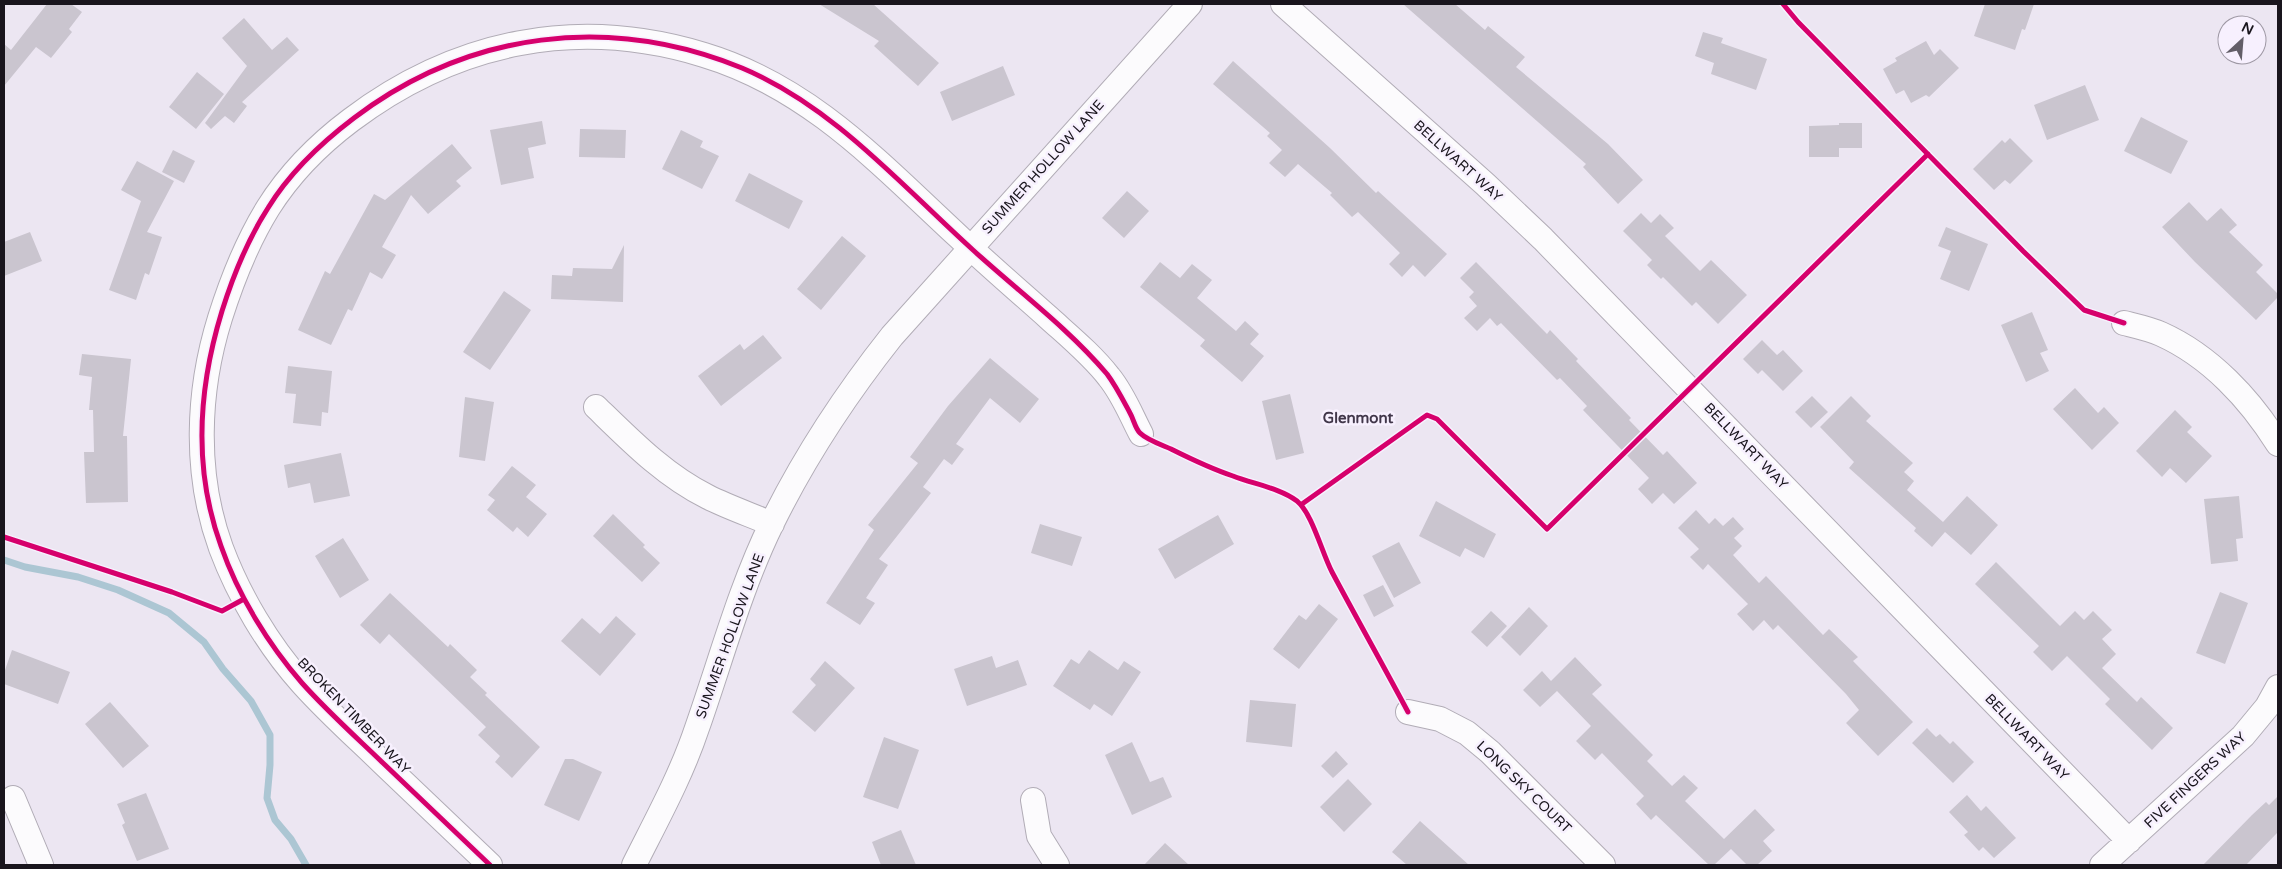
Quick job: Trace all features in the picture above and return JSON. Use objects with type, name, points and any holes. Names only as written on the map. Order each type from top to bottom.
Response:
[{"type":"street","name":"SUMMER HOLLOW LANE","points":[[634,865],[672,790],[697,730],[742,595],[772,524],[807,458],[858,379],[892,336],[1190,4]]},
{"type":"street","name":"BELLWART WAY","points":[[1283,4],[1485,184],[1543,239],[2128,841]]},
{"type":"street","name":"BROKEN TIMBER WAY","points":[[490,865],[300,680],[244,600],[221,547],[204,476],[202,433],[203,388],[212,344],[229,289],[248,246],[269,207],[299,166],[334,133],[377,101],[415,78],[458,59],[499,46],[558,37],[616,37],[662,44],[702,54],[743,69],[780,87],[849,135],[1086,351],[1112,380],[1141,434]]},
{"type":"street","points":[[2124,323],[2160,333],[2192,350],[2220,373],[2266,424],[2278,444]]},
{"type":"street","points":[[596,407],[639,448],[670,473],[707,497],[772,524]]},
{"type":"street","name":"FIVE FINGERS WAY","points":[[2102,865],[2243,736],[2267,707],[2278,687]]},
{"type":"street","name":"LONG SKY COURT","points":[[1408,712],[1440,719],[1474,739],[1490,752],[1602,865]]},
{"type":"street","points":[[13,798],[41,865]]},
{"type":"street","points":[[1033,800],[1039,836],[1058,865]]},
{"type":"building","points":[[47,4],[71,4],[82,12],[69,29],[72,32],[51,58],[36,47],[4,86],[4,44],[11,50]]},
{"type":"building","points":[[819,4],[873,4],[939,63],[918,86],[874,46],[879,41]]},
{"type":"building","points":[[1403,4],[1455,4],[1485,30],[1488,26],[1525,57],[1516,67],[1608,144],[1643,180],[1618,204],[1583,167],[1586,164]]},
{"type":"building","points":[[1985,4],[2034,4],[2025,30],[2022,29],[2015,50],[1974,36]]},
{"type":"building","points":[[244,18],[272,50],[287,37],[299,50],[242,102],[247,106],[234,123],[225,116],[211,129],[205,123],[247,66],[222,38]]},
{"type":"building","points":[[1703,32],[1723,38],[1721,43],[1767,59],[1756,90],[1711,74],[1714,63],[1695,56]]},
{"type":"building","points":[[1926,41],[1934,55],[1940,49],[1959,68],[1929,97],[1926,95],[1911,103],[1904,90],[1896,94],[1883,69],[1897,61],[1895,58]]},
{"type":"building","points":[[1233,61],[1330,148],[1376,193],[1378,191],[1447,254],[1425,277],[1413,265],[1402,277],[1389,264],[1400,253],[1358,212],[1352,217],[1330,195],[1332,193],[1298,164],[1285,177],[1269,163],[1282,150],[1267,136],[1270,133],[1213,84]]},
{"type":"building","points":[[1003,66],[1015,95],[952,121],[940,92]]},
{"type":"building","points":[[197,72],[224,94],[196,129],[169,107]]},
{"type":"building","points":[[2085,85],[2099,120],[2047,140],[2034,105]]},
{"type":"building","points":[[2141,117],[2188,141],[2171,174],[2124,151]]},
{"type":"building","points":[[542,121],[546,144],[528,148],[534,178],[501,185],[490,130]]},
{"type":"building","points":[[1839,123],[1862,123],[1862,148],[1839,148],[1839,157],[1809,157],[1809,126],[1839,125]]},
{"type":"building","points":[[580,129],[626,130],[625,158],[579,157]]},
{"type":"building","points":[[681,130],[703,141],[700,147],[719,156],[702,189],[662,169]]},
{"type":"building","points":[[2010,138],[2033,161],[2010,184],[2005,180],[1994,190],[1973,169],[2002,140],[2005,143]]},
{"type":"building","points":[[452,144],[472,168],[456,181],[461,186],[428,214],[411,195],[382,247],[396,255],[382,279],[370,272],[352,311],[348,309],[331,345],[298,330],[325,271],[330,274],[374,194],[385,200]]},
{"type":"building","points":[[173,150],[195,161],[184,183],[162,172]]},
{"type":"building","points":[[137,161],[174,181],[147,232],[162,237],[149,275],[145,273],[136,300],[109,290],[141,201],[121,190]]},
{"type":"building","points":[[749,173],[803,201],[789,229],[735,201]]},
{"type":"building","points":[[1127,191],[1149,211],[1124,238],[1102,218]]},
{"type":"building","points":[[2189,202],[2207,221],[2221,208],[2237,225],[2229,232],[2263,265],[2256,272],[2278,294],[2278,297],[2256,320],[2195,262],[2162,227]]},
{"type":"building","points":[[1641,213],[1651,223],[1660,214],[1674,228],[1665,236],[1700,271],[1711,260],[1747,295],[1718,324],[1696,302],[1692,306],[1663,277],[1661,279],[1647,265],[1652,260],[1623,231]]},
{"type":"building","points":[[1946,227],[1988,244],[1969,291],[1940,279],[1951,251],[1938,246]]},
{"type":"building","points":[[30,232],[42,261],[4,276],[4,242]]},
{"type":"building","points":[[842,236],[866,256],[821,310],[797,289]]},
{"type":"building","points":[[624,245],[623,302],[551,299],[552,275],[572,276],[573,268],[612,269]]},
{"type":"building","points":[[1160,262],[1180,278],[1192,264],[1212,280],[1197,298],[1236,331],[1245,321],[1259,334],[1250,344],[1264,356],[1242,382],[1200,346],[1205,340],[1140,287]]},
{"type":"building","points":[[1476,262],[1547,334],[1550,330],[1578,359],[1576,361],[1631,418],[1629,420],[1663,455],[1667,451],[1697,483],[1674,504],[1663,493],[1652,504],[1638,489],[1649,478],[1583,410],[1587,406],[1560,378],[1557,380],[1501,323],[1497,326],[1490,318],[1477,331],[1464,318],[1477,306],[1469,297],[1474,292],[1460,278]]},
{"type":"building","points":[[504,291],[531,310],[490,370],[463,352]]},
{"type":"building","points":[[2032,312],[2048,350],[2040,353],[2049,371],[2026,382],[2001,325]]},
{"type":"building","points":[[763,335],[782,358],[721,406],[698,376],[740,344],[744,350]]},
{"type":"building","points":[[1762,340],[1777,355],[1783,350],[1803,371],[1783,391],[1762,370],[1758,374],[1743,359]]},
{"type":"building","points":[[82,354],[131,359],[123,436],[127,436],[128,502],[86,503],[84,452],[94,452],[93,410],[89,410],[92,377],[79,375]]},
{"type":"building","points":[[990,358],[1039,399],[1020,423],[990,398],[956,444],[964,449],[952,465],[944,459],[923,487],[931,493],[879,559],[888,565],[866,598],[875,603],[860,625],[826,603],[874,530],[868,525],[918,463],[910,457],[948,406]]},
{"type":"building","points":[[288,366],[332,371],[328,413],[322,412],[321,426],[293,423],[296,394],[285,393]]},
{"type":"building","points":[[2075,388],[2098,413],[2104,407],[2119,423],[2092,450],[2053,409]]},
{"type":"building","points":[[1290,394],[1304,453],[1276,460],[1262,401]]},
{"type":"building","points":[[1812,396],[1828,412],[1811,428],[1795,412]]},
{"type":"building","points":[[1851,396],[1871,416],[1866,421],[1913,463],[1904,472],[1914,481],[1907,490],[1943,522],[1967,496],[1998,525],[1971,555],[1945,532],[1932,547],[1914,531],[1916,528],[1849,468],[1854,462],[1820,427]]},
{"type":"building","points":[[465,397],[494,402],[485,461],[459,457]]},
{"type":"building","points":[[2175,410],[2192,427],[2187,432],[2212,456],[2186,483],[2170,468],[2162,477],[2136,451]]},
{"type":"building","points":[[341,453],[350,496],[314,503],[310,483],[288,488],[284,465]]},
{"type":"building","points":[[512,466],[536,485],[526,497],[547,514],[528,537],[517,527],[513,532],[487,510],[495,500],[488,495]]},
{"type":"building","points":[[2239,496],[2243,538],[2236,539],[2238,561],[2211,564],[2204,499]]},
{"type":"building","points":[[1436,501],[1496,534],[1484,558],[1465,548],[1460,557],[1419,536]]},
{"type":"building","points":[[1696,510],[1709,524],[1715,518],[1723,526],[1733,517],[1744,529],[1734,538],[1742,546],[1733,555],[1759,583],[1766,576],[1823,635],[1829,629],[1858,657],[1853,661],[1913,722],[1878,756],[1846,723],[1859,710],[1846,694],[1778,625],[1773,630],[1764,620],[1753,631],[1737,614],[1748,604],[1708,564],[1703,570],[1690,557],[1699,549],[1678,528]]},
{"type":"building","points":[[613,514],[645,545],[643,547],[660,563],[642,582],[593,536]]},
{"type":"building","points":[[1218,515],[1234,544],[1175,579],[1158,549]]},
{"type":"building","points":[[1040,524],[1082,537],[1072,566],[1031,553]]},
{"type":"building","points":[[343,538],[369,580],[340,598],[315,556]]},
{"type":"building","points":[[1399,542],[1421,583],[1394,598],[1372,556]]},
{"type":"building","points":[[1996,562],[2060,626],[2075,611],[2084,620],[2093,611],[2112,630],[2102,639],[2116,654],[2102,668],[2137,702],[2141,697],[2173,728],[2152,750],[2105,704],[2110,699],[2067,656],[2052,671],[2033,652],[2039,646],[1975,584]]},
{"type":"building","points":[[1383,585],[1394,606],[1374,617],[1363,595]]},
{"type":"building","points":[[2220,592],[2248,603],[2225,664],[2196,653]]},
{"type":"building","points":[[390,593],[448,647],[450,644],[477,670],[470,677],[487,693],[485,695],[540,747],[512,778],[495,762],[500,756],[478,735],[486,727],[389,634],[380,644],[360,625]]},
{"type":"building","points":[[1319,604],[1338,619],[1299,669],[1273,649],[1299,615],[1306,620]]},
{"type":"building","points":[[1529,607],[1548,626],[1520,656],[1501,637]]},
{"type":"building","points":[[1491,611],[1507,626],[1487,647],[1471,632]]},
{"type":"building","points":[[616,616],[636,634],[600,676],[561,641],[582,618],[600,634]]},
{"type":"building","points":[[12,650],[70,672],[58,704],[4,684],[4,673]]},
{"type":"building","points":[[1089,650],[1118,670],[1124,661],[1141,672],[1112,716],[1094,704],[1090,710],[1053,686],[1071,659],[1079,664]]},
{"type":"building","points":[[992,656],[996,668],[1018,660],[1027,685],[967,706],[954,669]]},
{"type":"building","points":[[1575,657],[1602,685],[1592,694],[1653,755],[1647,761],[1672,786],[1684,775],[1698,788],[1685,801],[1724,839],[1755,809],[1775,830],[1763,841],[1772,851],[1757,865],[1747,865],[1731,849],[1714,865],[1709,865],[1656,815],[1651,820],[1636,804],[1644,796],[1602,753],[1595,760],[1576,741],[1591,726],[1557,691],[1540,707],[1523,690],[1542,671],[1551,681]]},
{"type":"building","points":[[825,661],[855,688],[815,732],[792,712],[816,685],[810,679]]},
{"type":"building","points":[[1250,700],[1296,704],[1292,747],[1246,742]]},
{"type":"building","points":[[110,702],[149,746],[123,768],[85,724]]},
{"type":"building","points":[[1927,728],[1936,737],[1940,734],[1950,744],[1953,741],[1974,762],[1953,783],[1912,743]]},
{"type":"building","points":[[884,737],[919,750],[898,809],[863,797]]},
{"type":"building","points":[[1132,742],[1150,782],[1163,777],[1172,797],[1132,815],[1105,755]]},
{"type":"building","points":[[1336,751],[1348,764],[1333,778],[1321,766]]},
{"type":"building","points":[[565,759],[573,759],[602,772],[579,821],[544,805]]},
{"type":"building","points":[[1348,779],[1372,804],[1344,832],[1320,807]]},
{"type":"building","points":[[146,793],[169,849],[137,861],[122,825],[125,823],[117,804]]},
{"type":"building","points":[[1967,795],[1981,811],[1986,806],[2016,838],[1994,858],[1983,847],[1979,851],[1964,835],[1968,832],[1949,812]]},
{"type":"building","points":[[2278,796],[2278,832],[2246,865],[2203,865],[2266,802],[2269,805]]},
{"type":"building","points":[[1420,821],[1469,865],[1407,865],[1392,852]]},
{"type":"building","points":[[901,830],[916,865],[881,865],[872,842]]},
{"type":"building","points":[[1165,843],[1189,865],[1144,865]]},
{"type":"waterway","points":[[4,560],[25,567],[78,577],[118,590],[169,613],[204,642],[223,669],[251,701],[270,735],[267,798],[275,820],[291,839],[306,865]]},
{"type":"cycle path","points":[[1783,4],[1798,22],[2023,251],[2084,310],[2124,323]]},
{"type":"cycle path","points":[[490,865],[342,724],[302,683],[277,652],[245,601],[221,546],[206,488],[202,429],[208,370],[226,298],[254,232],[277,195],[296,170],[354,118],[398,89],[444,66],[492,50],[541,40],[591,37],[641,41],[692,51],[742,68],[775,84],[806,103],[836,125],[865,149],[973,250],[1042,310],[1092,357],[1107,374],[1130,413],[1137,429],[1143,436],[1209,467],[1275,489],[1297,501],[1307,514],[1332,572],[1408,712]]},
{"type":"cycle path","points":[[1302,504],[1427,415],[1437,419],[1547,529],[1928,154]]},
{"type":"cycle path","points":[[4,537],[172,592],[222,611],[244,599]]},
{"type":"district","name":"Glenmont","points":[[1358,418]]}]
